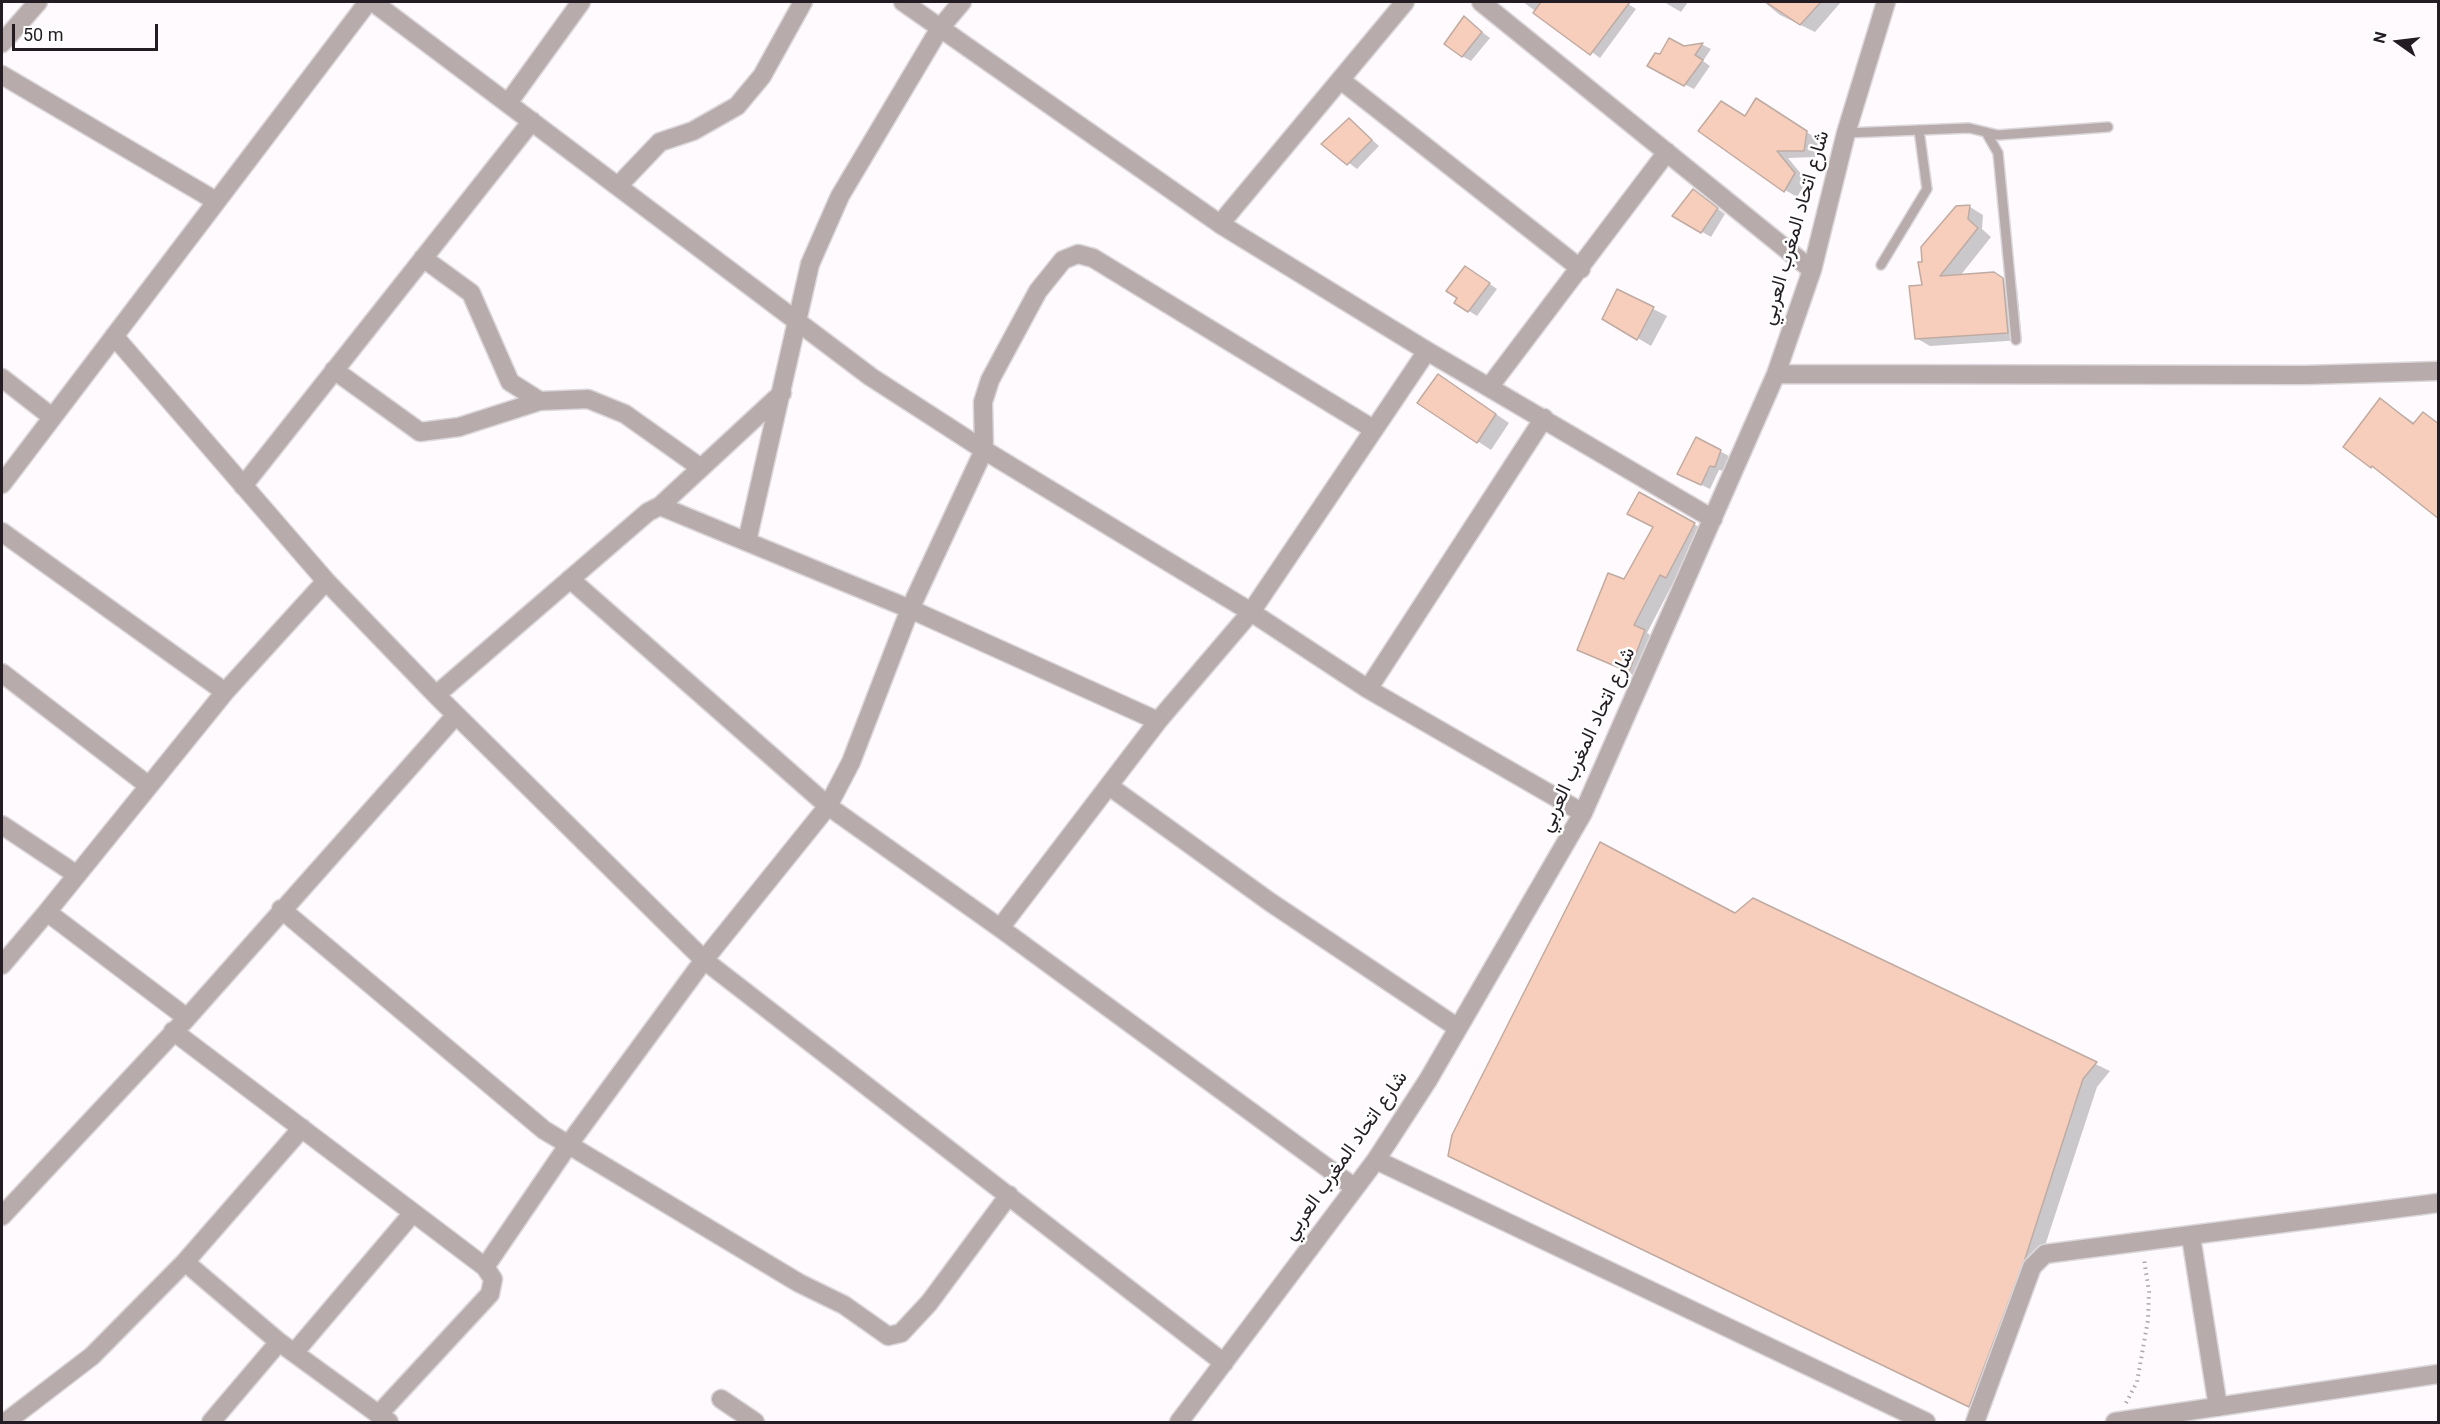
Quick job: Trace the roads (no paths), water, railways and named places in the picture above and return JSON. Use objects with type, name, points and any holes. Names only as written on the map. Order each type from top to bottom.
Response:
[{"type":"street","points":[[2,43],[38,2]]},
{"type":"street","points":[[2,484],[368,2]]},
{"type":"street","points":[[373,2],[797,319],[871,377],[984,450],[1251,612],[1368,689],[1583,813]]},
{"type":"street","points":[[508,103],[581,2]]},
{"type":"street","points":[[618,186],[660,142],[693,131],[737,106],[762,76],[802,2]]},
{"type":"street","points":[[903,2],[1220,224],[1427,351],[1713,519]]},
{"type":"street","points":[[747,541],[810,264],[840,196],[940,28],[962,2]]},
{"type":"street","points":[[1220,224],[1342,81],[1405,2]]},
{"type":"street","points":[[1481,2],[1812,270]]},
{"type":"street","name":"شارع اتحاد المغرب العربي","points":[[1179,1422],[1376,1160],[1458,1029],[1583,813],[1776,374],[1812,270],[1846,133],[1886,2]]},
{"type":"street","points":[[2,75],[216,201]]},
{"type":"street","points":[[1342,81],[1581,268]]},
{"type":"street","points":[[243,486],[532,121]]},
{"type":"street","points":[[1490,386],[1667,152]]},
{"type":"street","points":[[485,1267],[569,1144],[704,960],[828,806],[851,762],[910,609],[984,450],[983,402],[999,361],[1038,291],[1063,260],[1078,255],[1093,258],[1373,429]]},
{"type":"street","points":[[423,258],[471,294],[510,382],[540,401]]},
{"type":"street","points":[[114,336],[326,581],[435,695],[704,960],[1224,1363]]},
{"type":"street","points":[[1000,928],[1158,721],[1251,612],[1427,351]]},
{"type":"street","points":[[334,370],[420,432],[459,427],[540,401],[588,399],[625,414],[701,468]]},
{"type":"street","points":[[1776,374],[2306,375],[2439,370]]},
{"type":"street","points":[[2,378],[52,417]]},
{"type":"street","points":[[435,695],[648,512],[660,506],[782,393]]},
{"type":"street","points":[[1368,689],[1544,418]]},
{"type":"street","points":[[660,506],[910,609],[1158,721]]},
{"type":"street","points":[[2,532],[225,692]]},
{"type":"street","points":[[570,579],[828,806],[1000,928],[1355,1188]]},
{"type":"street","points":[[2,965],[225,692],[326,581]]},
{"type":"street","points":[[2,673],[149,786]]},
{"type":"street","points":[[2,1216],[187,1018],[281,909],[456,716]]},
{"type":"street","points":[[1109,786],[1270,902],[1458,1029]]},
{"type":"street","points":[[2,825],[77,875]]},
{"type":"street","points":[[281,909],[544,1130],[799,1283],[844,1305],[892,1336],[906,1329],[929,1303],[1010,1195]]},
{"type":"street","points":[[47,912],[187,1018]]},
{"type":"street","points":[[173,1031],[485,1267],[493,1279],[490,1294],[383,1419],[287,1348],[185,1262]]},
{"type":"street","points":[[6,1422],[92,1356],[185,1262],[302,1128]]},
{"type":"street","points":[[1376,1160],[1926,1422]]},
{"type":"street","points":[[1976,1422],[2037,1260],[2056,1251],[2142,1243],[2438,1206]]},
{"type":"street","points":[[211,1422],[287,1348],[412,1214]]},
{"type":"street","points":[[2191,1237],[2218,1407]]},
{"type":"street","points":[[2115,1422],[2439,1374]]},
{"type":"street","points":[[721,1399],[755,1422]]},
{"type":"lane","points":[[1846,133],[1969,128],[1998,135],[2108,127]]},
{"type":"lane","points":[[1881,265],[1927,189],[1919,130]]},
{"type":"lane","points":[[1986,132],[1998,153],[2016,340]]}]
